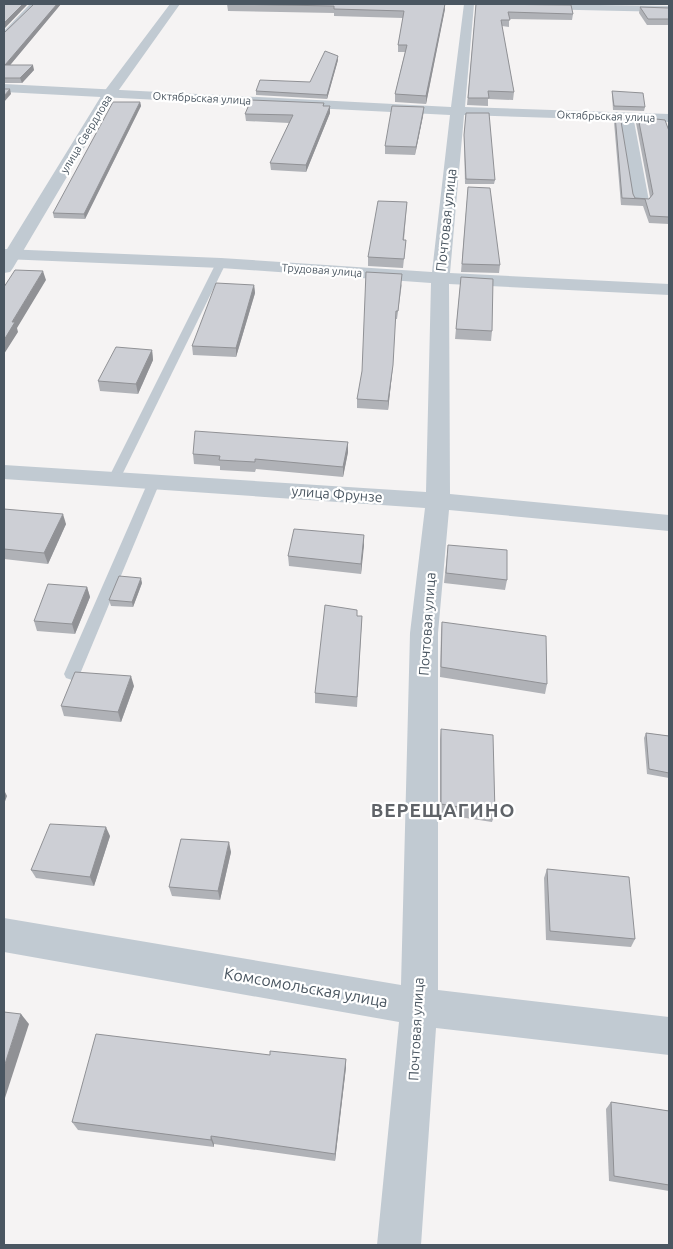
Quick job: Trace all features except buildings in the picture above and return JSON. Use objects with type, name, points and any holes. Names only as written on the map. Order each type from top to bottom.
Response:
[{"type":"street","name":"улица Свердлова","points":[[7,258],[110,93],[176,4]]},
{"type":"street","name":"Почтовая улица","points":[[399,1245],[419,1007],[424,633],[438,501],[440,278],[469,4]]},
{"type":"street","points":[[526,6],[669,9]]},
{"type":"street","name":"Октябрьская улица","points":[[4,88],[459,111],[669,118]]},
{"type":"street","points":[[626,117],[640,201]]},
{"type":"street","name":"Трудовая улица","points":[[7,258],[221,263],[440,278],[669,290]]},
{"type":"street","name":"улица Фрунзе","points":[[4,472],[438,501],[669,523]]},
{"type":"street","name":"Комсомольская улица","points":[[4,935],[419,1007],[669,1036]]},
{"type":"lane","points":[[4,34],[32,4]]},
{"type":"lane","points":[[114,479],[221,263]]},
{"type":"lane","points":[[72,674],[154,482]]},
{"type":"district","name":"ВЕРЕЩАГИНО","points":[[443,810]]}]
